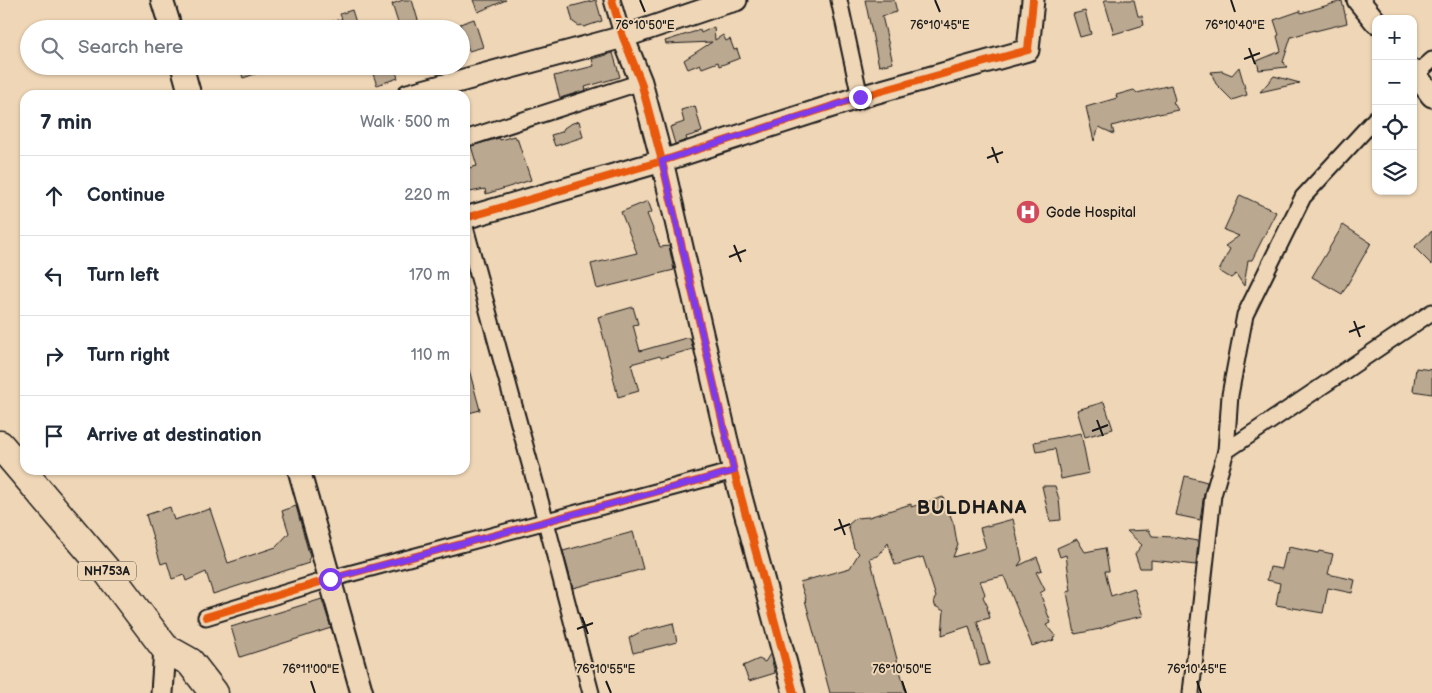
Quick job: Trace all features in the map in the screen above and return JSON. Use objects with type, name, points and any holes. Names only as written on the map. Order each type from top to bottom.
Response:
[{"type":"highway","name":"NH753A","points":[[0,444],[20,468]]},
{"type":"highway","name":"NH753A","points":[[26,475],[107,572],[165,648],[190,662],[214,693]]},
{"type":"street","points":[[162,0],[168,20]]},
{"type":"street","points":[[612,0],[623,37],[641,82],[662,161],[734,471],[794,693]]},
{"type":"street","points":[[838,0],[860,97]]},
{"type":"street","points":[[470,217],[662,161],[860,97],[1028,50],[1033,0]]},
{"type":"street","points":[[1358,0],[1372,17]]},
{"type":"street","points":[[427,90],[623,37],[726,1]]},
{"type":"street","points":[[1417,72],[1432,60]]},
{"type":"street","points":[[184,75],[189,90]]},
{"type":"street","points":[[1417,78],[1432,96]]},
{"type":"street","points":[[472,137],[641,82]]},
{"type":"street","points":[[1191,693],[1214,495],[1226,451],[1230,395],[1245,315],[1303,197],[1372,122]]},
{"type":"street","points":[[470,245],[591,693]]},
{"type":"street","points":[[1226,451],[1432,312]]},
{"type":"street","points":[[206,617],[330,579],[734,471]]},
{"type":"street","points":[[300,475],[362,693]]},
{"type":"street","points":[[162,693],[165,648]]},
{"type":"building","points":[[403,0],[412,0],[418,20],[397,20],[392,4]]},
{"type":"building","points":[[473,0],[506,0],[478,12]]},
{"type":"building","points":[[596,0],[602,21],[584,27],[573,22],[569,7]]},
{"type":"building","points":[[865,0],[894,0],[897,12],[882,16],[893,63],[879,66]]},
{"type":"building","points":[[1104,0],[1134,0],[1138,16],[1142,16],[1144,25],[1114,34]]},
{"type":"building","points":[[1342,1],[1347,23],[1291,37],[1283,62],[1287,67],[1259,70],[1257,61],[1281,51],[1277,36],[1279,35],[1274,20],[1300,11],[1301,13]]},
{"type":"building","points":[[352,10],[355,20],[338,20],[342,19],[340,14]]},
{"type":"building","points":[[1085,11],[1091,34],[1080,37],[1073,14]]},
{"type":"building","points":[[474,19],[483,47],[470,51],[470,20]]},
{"type":"building","points":[[714,27],[715,40],[723,35],[726,41],[730,39],[734,50],[737,49],[740,58],[719,66],[718,62],[702,68],[700,64],[688,69],[684,60],[712,42],[666,44],[665,41],[700,30],[701,33]]},
{"type":"building","points":[[613,53],[620,77],[585,87],[586,90],[560,98],[554,76],[594,66],[592,59]]},
{"type":"building","points":[[1239,67],[1247,95],[1232,100],[1216,84],[1211,72],[1222,71],[1232,75]]},
{"type":"building","points":[[373,75],[397,75],[398,78],[377,85]]},
{"type":"building","points":[[1274,76],[1300,83],[1260,92]]},
{"type":"building","points":[[1171,85],[1175,100],[1173,102],[1178,110],[1158,113],[1112,126],[1114,134],[1099,127],[1094,141],[1086,107],[1117,98],[1116,95],[1134,90],[1137,93]]},
{"type":"building","points":[[695,106],[702,132],[686,137],[687,140],[675,144],[670,127],[684,122],[681,110]]},
{"type":"building","points":[[579,121],[583,137],[555,146],[551,135],[562,132],[570,124]]},
{"type":"building","points":[[514,136],[517,138],[531,180],[486,194],[485,189],[470,192],[470,168],[477,166],[471,146],[499,138],[500,140]]},
{"type":"building","points":[[1240,195],[1276,212],[1252,260],[1248,260],[1244,286],[1236,274],[1231,278],[1219,271],[1230,249],[1225,246],[1239,236],[1224,230]]},
{"type":"building","points":[[648,201],[652,212],[647,214],[660,247],[669,246],[674,270],[597,289],[591,264],[637,253],[621,212]]},
{"type":"building","points":[[1343,225],[1371,243],[1342,294],[1312,277]]},
{"type":"building","points":[[1432,231],[1432,265],[1414,247]]},
{"type":"building","points":[[633,307],[638,324],[633,325],[640,351],[686,338],[690,338],[693,349],[631,364],[639,391],[618,397],[598,317]]},
{"type":"building","points":[[1416,368],[1432,370],[1432,394],[1413,391]]},
{"type":"building","points":[[470,373],[480,410],[470,413]]},
{"type":"building","points":[[1104,402],[1113,429],[1085,437],[1077,410]]},
{"type":"building","points":[[1081,433],[1089,473],[1061,479],[1055,449],[1036,452],[1034,442]]},
{"type":"building","points":[[1185,476],[1207,482],[1200,520],[1176,515]]},
{"type":"building","points":[[1042,486],[1055,486],[1059,499],[1061,520],[1050,521]]},
{"type":"building","points":[[943,497],[954,525],[958,544],[953,557],[986,548],[980,528],[1013,519],[1022,560],[1018,566],[1037,557],[1042,570],[1036,572],[1045,590],[1040,593],[1051,623],[1046,625],[1056,637],[1053,638],[1054,640],[1032,646],[1004,576],[980,581],[990,618],[977,621],[989,664],[980,666],[969,626],[942,635],[944,611],[935,606],[934,600],[936,597],[923,557],[895,565],[888,543],[878,556],[870,558],[906,693],[830,693],[800,582],[850,568],[859,553],[854,548],[848,525],[856,518],[869,517],[911,504],[911,507]]},
{"type":"building","points":[[296,506],[310,557],[309,563],[213,594],[206,572],[186,581],[184,575],[172,579],[167,562],[161,564],[146,515],[170,507],[174,520],[210,509],[228,563],[276,547],[289,533],[282,511]]},
{"type":"building","points":[[1149,530],[1152,536],[1198,541],[1196,565],[1151,560],[1151,568],[1140,568],[1135,554],[1142,545],[1127,531]]},
{"type":"building","points":[[633,532],[643,569],[573,588],[563,551]]},
{"type":"building","points":[[1077,539],[1085,552],[1105,548],[1109,571],[1105,571],[1111,596],[1134,588],[1143,616],[1116,622],[1100,629],[1075,634],[1067,592],[1071,591],[1066,555],[1060,557],[1057,548]]},
{"type":"building","points":[[1289,547],[1333,554],[1328,574],[1355,580],[1352,593],[1328,588],[1323,613],[1276,605],[1280,583],[1267,580],[1270,567],[1282,569]]},
{"type":"building","points":[[322,599],[331,628],[240,657],[231,627]]},
{"type":"building","points":[[673,623],[677,642],[633,653],[629,638],[642,631]]},
{"type":"building","points":[[770,654],[775,673],[749,681],[743,666],[759,659],[765,662]]},
{"type":"cycle path","points":[[612,0],[623,37],[641,82],[662,161],[734,471],[794,693]]},
{"type":"cycle path","points":[[470,217],[662,161],[860,97],[1028,50],[1033,0]]},
{"type":"cycle path","points":[[206,617],[330,579],[734,471]]},
{"type":"place","name":"Gode Hospital","points":[[1028,212]]},
{"type":"district","name":"BULDHANA","points":[[972,508]]},
{"type":"route","points":[[330,579],[734,471],[662,161],[860,97]]}]
